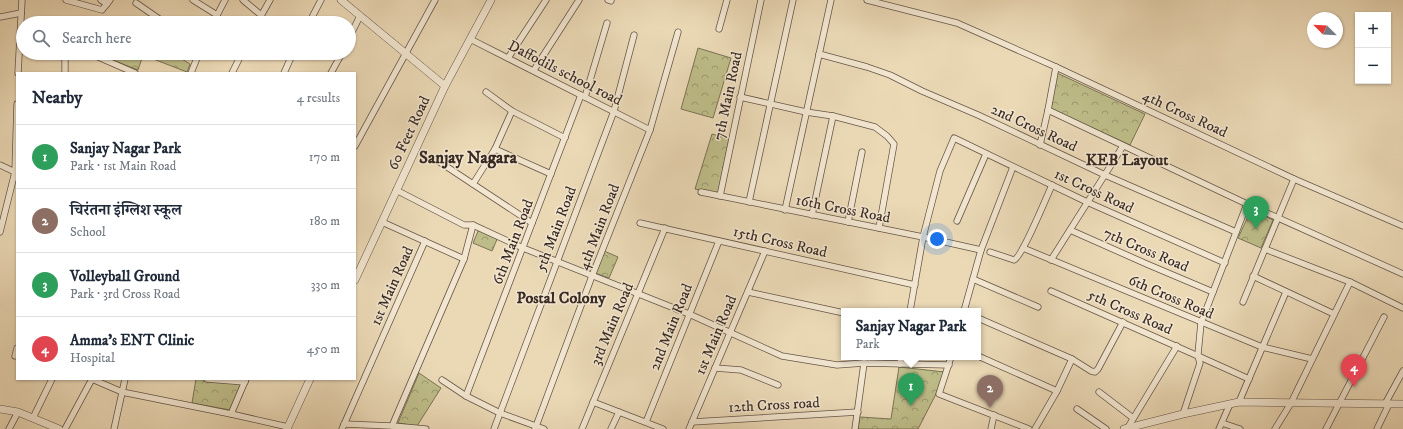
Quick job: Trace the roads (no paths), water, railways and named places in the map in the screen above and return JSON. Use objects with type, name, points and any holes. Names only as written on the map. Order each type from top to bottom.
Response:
[{"type":"street","points":[[0,17],[21,14],[22,0]]},
{"type":"street","points":[[66,0],[102,10],[108,2],[101,0]]},
{"type":"street","points":[[193,0],[217,15],[225,0]]},
{"type":"street","points":[[243,0],[261,15],[270,0]]},
{"type":"street","points":[[313,16],[321,0]]},
{"type":"street","points":[[341,0],[445,86]]},
{"type":"street","points":[[356,144],[435,0]]},
{"type":"street","name":"60 Feet Road","points":[[356,278],[445,86],[491,0]]},
{"type":"street","points":[[508,58],[546,0]]},
{"type":"street","points":[[534,70],[579,0]]},
{"type":"street","points":[[719,29],[728,0]]},
{"type":"street","name":"7th Main Road","points":[[720,196],[761,0]]},
{"type":"street","points":[[749,202],[793,0]]},
{"type":"street","points":[[784,210],[831,0]]},
{"type":"street","name":"4th Cross Road","points":[[867,0],[957,23],[1056,67],[1294,179],[1403,226]]},
{"type":"street","points":[[136,3],[155,16]]},
{"type":"street","points":[[356,24],[360,16]]},
{"type":"street","name":"6th Main Road","points":[[466,396],[565,138],[583,96],[608,23]]},
{"type":"street","name":"4th Main Road","points":[[536,427],[592,276],[650,130],[678,32]]},
{"type":"street","name":"5th Main Road","points":[[494,429],[614,111],[634,35]]},
{"type":"street","name":"Daffodils school road","points":[[470,39],[534,70],[650,130]]},
{"type":"street","name":"2nd Cross Road","points":[[819,54],[890,75],[1105,175],[1236,232]]},
{"type":"street","points":[[18,72],[19,60]]},
{"type":"street","points":[[65,60],[65,72]]},
{"type":"street","points":[[105,60],[133,72]]},
{"type":"street","points":[[191,72],[196,60]]},
{"type":"street","points":[[232,72],[238,60]]},
{"type":"street","points":[[284,72],[290,60]]},
{"type":"street","points":[[332,72],[338,60]]},
{"type":"street","points":[[1040,144],[1056,67]]},
{"type":"street","points":[[486,92],[512,112],[565,138]]},
{"type":"street","points":[[740,97],[806,112],[833,116],[868,125],[874,127],[887,136],[894,144],[878,228]]},
{"type":"street","points":[[1048,110],[1247,204],[1403,274]]},
{"type":"street","points":[[473,184],[495,149],[512,112]]},
{"type":"street","points":[[812,215],[833,116]]},
{"type":"street","name":"1st Cross Road","points":[[923,237],[940,171],[954,138],[1087,202],[1225,263]]},
{"type":"street","points":[[1051,260],[1123,146]]},
{"type":"street","points":[[495,149],[551,174]]},
{"type":"street","points":[[848,222],[862,152]]},
{"type":"street","points":[[957,220],[986,154]]},
{"type":"street","points":[[435,159],[532,223]]},
{"type":"street","points":[[0,165],[16,172],[0,232]]},
{"type":"street","points":[[965,308],[981,250],[1013,166]]},
{"type":"street","points":[[1243,302],[1294,179]]},
{"type":"street","points":[[990,252],[1016,260],[1052,185]]},
{"type":"street","points":[[396,190],[464,225],[473,225],[523,248],[690,314],[782,356],[837,365],[864,363],[949,365]]},
{"type":"street","name":"16th Cross Road","points":[[701,192],[981,250]]},
{"type":"street","points":[[1183,414],[1199,358],[1201,323],[1247,204]]},
{"type":"street","points":[[382,222],[464,259]]},
{"type":"street","name":"15th Cross Road","points":[[640,223],[915,285]]},
{"type":"street","points":[[392,426],[464,259],[473,225]]},
{"type":"street","name":"3rd Main Road","points":[[582,429],[665,228]]},
{"type":"street","name":"7th Cross Road","points":[[1070,230],[1214,292]]},
{"type":"street","points":[[911,308],[923,237]]},
{"type":"street","name":"1st Main Road","points":[[343,426],[426,241]]},
{"type":"street","name":"2nd Main Road","points":[[646,422],[719,241]]},
{"type":"street","name":"6th Cross Road","points":[[1023,248],[1262,347],[1312,359]]},
{"type":"street","points":[[1265,249],[1350,282],[1403,308]]},
{"type":"street","name":"1st Main Road","points":[[689,429],[765,251]]},
{"type":"street","points":[[1254,276],[1334,314]]},
{"type":"street","points":[[973,279],[1038,307]]},
{"type":"street","points":[[1275,429],[1291,402],[1350,282]]},
{"type":"street","name":"5th Cross Road","points":[[1051,291],[1249,379]]},
{"type":"street","points":[[748,292],[841,312]]},
{"type":"street","points":[[1239,402],[1286,292]]},
{"type":"street","points":[[1327,429],[1384,317]]},
{"type":"street","points":[[981,319],[1072,359],[1095,372],[1123,322]]},
{"type":"street","points":[[1126,429],[1177,346]]},
{"type":"street","points":[[15,356],[16,352]]},
{"type":"street","points":[[981,357],[1057,391]]},
{"type":"street","points":[[1035,429],[1057,391],[1072,359]]},
{"type":"street","points":[[900,364],[901,360]]},
{"type":"street","points":[[950,360],[939,394],[1029,429]]},
{"type":"street","points":[[855,429],[864,363]]},
{"type":"street","points":[[715,368],[741,370],[778,385]]},
{"type":"street","points":[[1377,429],[1387,404],[1403,372]]},
{"type":"street","points":[[33,418],[52,380]]},
{"type":"street","points":[[65,429],[91,380]]},
{"type":"street","points":[[94,380],[122,392],[231,414],[287,428],[310,380]]},
{"type":"street","points":[[114,429],[126,380]]},
{"type":"street","points":[[226,380],[245,381],[231,414]]},
{"type":"street","points":[[442,380],[466,396],[500,412],[544,429]]},
{"type":"street","points":[[1099,392],[1133,418]]},
{"type":"street","points":[[593,402],[663,429]]},
{"type":"street","points":[[1126,429],[1183,414],[1239,402],[1403,404]]},
{"type":"street","points":[[1219,429],[1230,404]]},
{"type":"street","points":[[0,408],[18,412],[59,429]]},
{"type":"street","points":[[1077,409],[1106,429]]},
{"type":"street","points":[[9,429],[18,412]]},
{"type":"street","points":[[611,429],[619,412]]},
{"type":"street","name":"12th Cross road","points":[[692,422],[858,412]]},
{"type":"street","points":[[991,429],[994,416]]},
{"type":"street","points":[[1222,423],[1240,429]]},
{"type":"street","points":[[343,426],[392,426],[426,429]]},
{"type":"place","name":"Volleyball Ground","points":[[1256,229]]},
{"type":"place","name":"Amma's ENT Clinic","points":[[1354,387]]},
{"type":"place","name":"Sanjay Nagar Park","points":[[911,406]]},
{"type":"place","name":"चिरंतना इंग्लिश स्कूल","points":[[990,408]]},
{"type":"district","name":"Sanjay Nagara","points":[[468,158]]},
{"type":"district","name":"KEB Layout","points":[[1127,160]]},
{"type":"district","name":"Postal Colony","points":[[561,298]]}]
